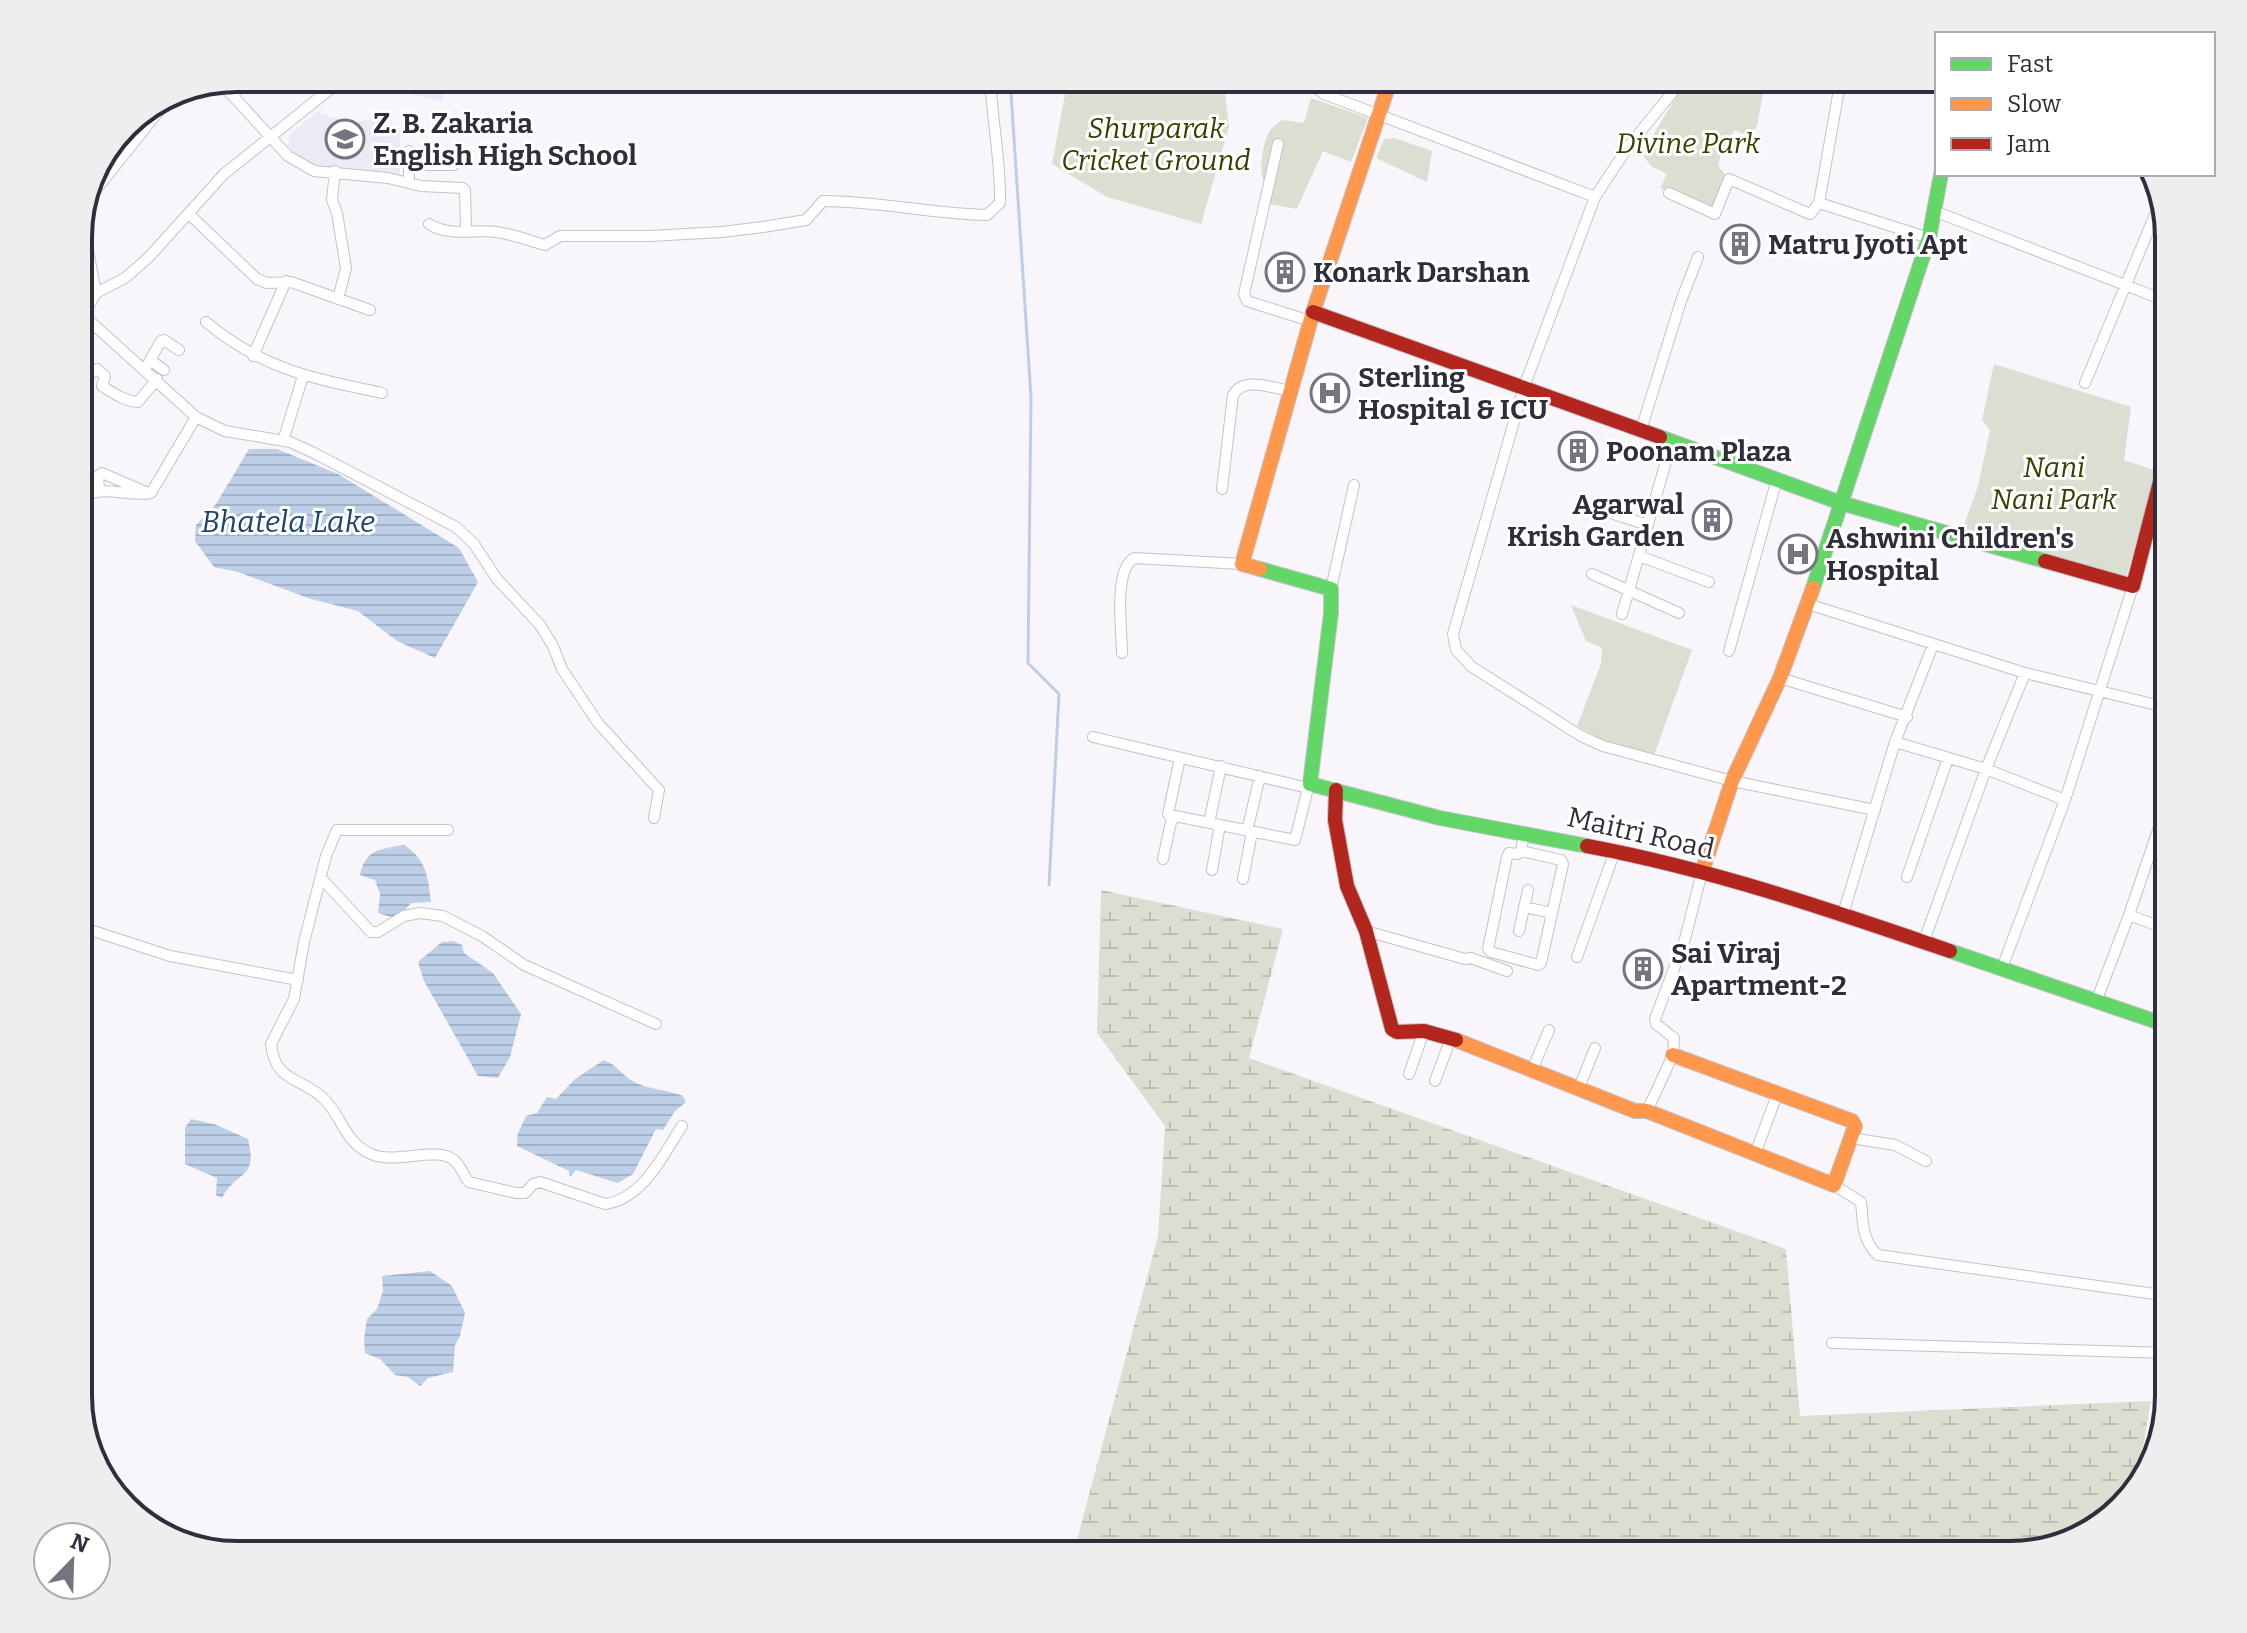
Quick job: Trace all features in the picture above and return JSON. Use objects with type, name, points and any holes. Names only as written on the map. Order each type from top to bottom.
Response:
[{"type":"street","points":[[229,92],[300,164],[314,171],[335,171],[465,190],[466,230]]},
{"type":"street","points":[[232,95],[235,92]]},
{"type":"street","points":[[92,299],[96,293],[125,278],[148,258],[224,174],[327,92]]},
{"type":"street","points":[[429,224],[436,229],[455,232],[499,232],[545,245],[560,236],[722,232],[806,220],[823,201],[858,201],[949,214],[987,215],[1000,203],[1001,180],[991,92]]},
{"type":"street","points":[[1322,92],[1595,197]]},
{"type":"street","points":[[1242,564],[1312,316],[1386,92]]},
{"type":"street","points":[[1673,92],[1628,147],[1595,197],[1524,387],[1453,634],[1456,650],[1472,667],[1581,736],[1603,746],[1732,781],[1875,810]]},
{"type":"street","points":[[1669,193],[1715,214],[1729,179],[1810,214],[1819,203],[1839,92]]},
{"type":"street","points":[[104,180],[153,119]]},
{"type":"street","points":[[1278,144],[1244,294],[1247,301],[1312,316],[1524,387],[1841,503],[2133,586]]},
{"type":"street","points":[[409,151],[409,182]]},
{"type":"street","points":[[409,165],[454,165]]},
{"type":"street","points":[[335,171],[332,200],[346,268],[338,299]]},
{"type":"street","points":[[1647,1111],[1673,1055],[1675,1043],[1670,1034],[1656,1024],[1655,1019],[1685,939],[1702,872],[1732,781],[1780,678],[1808,604],[1929,238],[1941,176]]},
{"type":"street","points":[[1819,203],[1929,238]]},
{"type":"street","points":[[1934,211],[2155,296]]},
{"type":"street","points":[[189,214],[257,279],[267,283],[286,281],[370,310]]},
{"type":"street","points":[[2085,383],[2154,220]]},
{"type":"street","points":[[1641,430],[1698,257]]},
{"type":"street","points":[[92,272],[96,293]]},
{"type":"street","points":[[253,356],[286,281]]},
{"type":"street","points":[[92,322],[160,375],[196,417],[225,431],[283,441],[314,453],[456,527],[474,544],[497,579],[540,625],[562,669],[598,723],[652,778],[659,790],[654,818]]},
{"type":"street","points":[[206,322],[253,356],[303,376],[382,393]]},
{"type":"street","points":[[148,364],[164,340],[179,350]]},
{"type":"street","points":[[92,373],[97,369],[105,376],[102,386],[134,402],[138,402],[160,375]]},
{"type":"street","points":[[283,441],[303,376]]},
{"type":"street","points":[[1222,489],[1236,390],[1246,384],[1290,391]]},
{"type":"street","points":[[92,494],[107,489],[141,495],[156,488],[196,417]]},
{"type":"street","points":[[1622,614],[1672,441]]},
{"type":"street","points":[[99,491],[98,476],[102,473],[148,493]]},
{"type":"street","points":[[1729,651],[1777,479]]},
{"type":"street","points":[[1172,818],[1175,816],[1295,840],[1309,786],[1331,613],[1331,589],[1354,485]]},
{"type":"street","points":[[1598,509],[1648,525]]},
{"type":"street","points":[[2002,968],[2065,800],[2155,512]]},
{"type":"street","points":[[1639,556],[1709,582]]},
{"type":"street","points":[[1122,653],[1121,580],[1128,561],[1134,558],[1242,564],[1331,589]]},
{"type":"street","points":[[1592,574],[1679,613]]},
{"type":"street","points":[[1808,604],[2025,673],[2155,705]]},
{"type":"street","points":[[1843,914],[1895,742],[1933,645]]},
{"type":"street","points":[[1924,941],[1986,769],[2025,673]]},
{"type":"street","points":[[1780,678],[1907,717]]},
{"type":"street","name":"Maitri Road","points":[[1093,737],[1260,776],[1336,790],[1440,818],[1615,851],[1702,872],[1843,914],[2155,1021]]},
{"type":"street","points":[[1895,742],[1986,769],[2065,800]]},
{"type":"street","points":[[1172,818],[1168,814],[1180,758]]},
{"type":"street","points":[[1907,877],[1948,758]]},
{"type":"street","points":[[1212,870],[1221,766]]},
{"type":"street","points":[[1243,879],[1260,776]]},
{"type":"street","points":[[1336,790],[1335,820],[1347,886],[1366,931],[1392,1029],[1397,1032],[1424,1031],[1451,1038],[1834,1185],[1861,1202],[1865,1238],[1870,1249],[1878,1255],[2155,1294]]},
{"type":"street","points":[[1163,859],[1172,818]]},
{"type":"street","points":[[448,830],[337,830],[332,837],[304,942],[294,999],[271,1044],[276,1066],[286,1076],[324,1099],[355,1144],[372,1154],[389,1159],[446,1156],[456,1162],[469,1182],[522,1194],[540,1182],[605,1204],[614,1203],[636,1191],[682,1126]]},
{"type":"street","points":[[1521,851],[1524,834]]},
{"type":"street","points":[[2096,1002],[2155,839]]},
{"type":"street","points":[[1521,851],[1561,860],[1563,864],[1541,963],[1538,965],[1488,949],[1507,857],[1509,853],[1518,854],[1521,851]]},
{"type":"street","points":[[1577,957],[1615,851]]},
{"type":"street","points":[[321,878],[371,932],[378,932],[404,916],[420,913],[443,916],[482,936],[524,965],[656,1024]]},
{"type":"street","points":[[1519,931],[1528,890]]},
{"type":"street","points":[[1524,907],[1552,913]]},
{"type":"street","points":[[2129,915],[2155,925]]},
{"type":"street","points":[[92,931],[170,956],[298,980]]},
{"type":"street","points":[[1366,931],[1465,959],[1471,958],[1507,971]]},
{"type":"street","points":[[1532,1070],[1549,1030]]},
{"type":"street","points":[[1409,1074],[1424,1031]]},
{"type":"street","points":[[1435,1081],[1451,1038]]},
{"type":"street","points":[[1579,1088],[1595,1048]]},
{"type":"street","points":[[1673,1055],[1852,1121],[1855,1126],[1834,1185]]},
{"type":"street","points":[[1755,1154],[1777,1095]]},
{"type":"street","points":[[1851,1138],[1895,1145],[1926,1161]]},
{"type":"street","points":[[1832,1343],[2155,1353]]},
{"type":"shaded area","points":[[403,92],[445,92],[441,102]]},
{"type":"shaded area","name":"Z. B. Zakaria English High School","points":[[317,112],[351,123],[376,118],[391,123],[400,131],[400,176],[301,162],[287,147],[291,133]]},
{"type":"green space","name":"Shurparak Cricket Ground","points":[[1065,92],[1225,92],[1229,127],[1201,224],[1107,197],[1052,164]]},
{"type":"green space","name":"Divine Park","points":[[1679,92],[1763,92],[1757,126],[1750,137],[1735,130],[1722,150],[1718,166],[1729,179],[1715,214],[1660,188],[1667,174],[1651,166],[1642,154]]},
{"type":"green space","points":[[1311,98],[1368,118],[1351,162],[1323,151],[1297,209],[1259,202],[1264,182],[1262,155],[1268,134],[1282,120],[1304,123]]},
{"type":"green space","points":[[1394,138],[1432,151],[1427,182],[1376,158],[1384,139]]},
{"type":"green space","name":"Nani Nani Park","points":[[1994,364],[2131,407],[2124,460],[2155,470],[2155,478],[2125,581],[1961,533],[1978,486],[1990,430],[1982,420]]},
{"type":"green space","points":[[1571,605],[1692,650],[1654,755],[1606,742],[1577,726],[1601,664],[1602,648],[1586,641]]},
{"type":"green space","points":[[1101,890],[1283,929],[1249,1058],[1786,1249],[1800,1416],[2151,1401],[2141,1456],[2119,1492],[2091,1517],[2057,1533],[2029,1540],[1077,1541],[1158,1236],[1165,1126],[1097,1033]]},
{"type":"water","name":"Bhatela Lake","points":[[249,449],[277,449],[338,474],[459,548],[478,582],[435,658],[397,641],[358,611],[214,567],[195,541],[196,525],[216,504]]},
{"type":"water","points":[[404,845],[417,856],[425,869],[431,902],[411,903],[397,919],[378,913],[380,894],[375,880],[360,875],[370,855],[381,849]]},
{"type":"water","points":[[453,941],[462,945],[464,953],[493,973],[521,1014],[510,1057],[498,1078],[478,1076],[424,981],[418,962],[442,942]]},
{"type":"water","points":[[604,1060],[637,1083],[683,1096],[686,1102],[675,1111],[663,1130],[656,1129],[633,1174],[618,1183],[576,1170],[570,1177],[569,1171],[517,1146],[518,1133],[526,1116],[537,1113],[547,1097],[556,1099],[575,1079]]},
{"type":"water","points":[[191,1119],[214,1124],[248,1139],[248,1168],[222,1198],[216,1195],[217,1178],[185,1164],[185,1128]]},
{"type":"water","points":[[430,1271],[452,1286],[465,1313],[455,1345],[453,1372],[428,1378],[420,1386],[408,1377],[395,1375],[380,1359],[365,1353],[364,1338],[367,1319],[377,1309],[383,1291],[382,1276]]},
{"type":"waterway","points":[[1011,92],[1031,397],[1028,663],[1059,694],[1049,885]]},
{"type":"traffic: fast","points":[[1813,588],[1929,238],[1941,176]]},
{"type":"traffic: fast","points":[[1660,437],[1841,503],[2045,561]]},
{"type":"traffic: fast","points":[[1260,569],[1331,589],[1331,613],[1310,784],[1440,818],[1587,846]]},
{"type":"traffic: fast","points":[[1950,951],[2155,1021]]},
{"type":"traffic: slow","points":[[1260,569],[1242,564],[1313,312],[1386,92]]},
{"type":"traffic: slow","points":[[1702,872],[1732,781],[1780,678],[1813,588]]},
{"type":"traffic: slow","points":[[1456,1040],[1834,1185],[1855,1126],[1852,1121],[1673,1055]]},
{"type":"traffic: jam","points":[[1313,312],[1660,437]]},
{"type":"traffic: jam","points":[[2045,561],[2133,586],[2155,501]]},
{"type":"traffic: jam","points":[[1336,790],[1335,820],[1347,886],[1366,931],[1392,1029],[1397,1032],[1424,1031],[1456,1040]]},
{"type":"traffic: jam","points":[[1587,846],[1725,879],[1950,951]]},
{"type":"place","name":"Z. B. Zakaria English High School","points":[[345,139]]},
{"type":"place","name":"Matru Jyoti Apt","points":[[1740,244]]},
{"type":"place","name":"Konark Darshan","points":[[1285,272]]},
{"type":"place","name":"Sterling Hospital & ICU","points":[[1330,393]]},
{"type":"place","name":"Poonam Plaza","points":[[1578,451]]},
{"type":"place","name":"Agarwal Krish Garden","points":[[1712,520]]},
{"type":"place","name":"Ashwini Children's Hospital","points":[[1798,554]]},
{"type":"place","name":"Sai Viraj Apartment-2","points":[[1643,969]]}]
